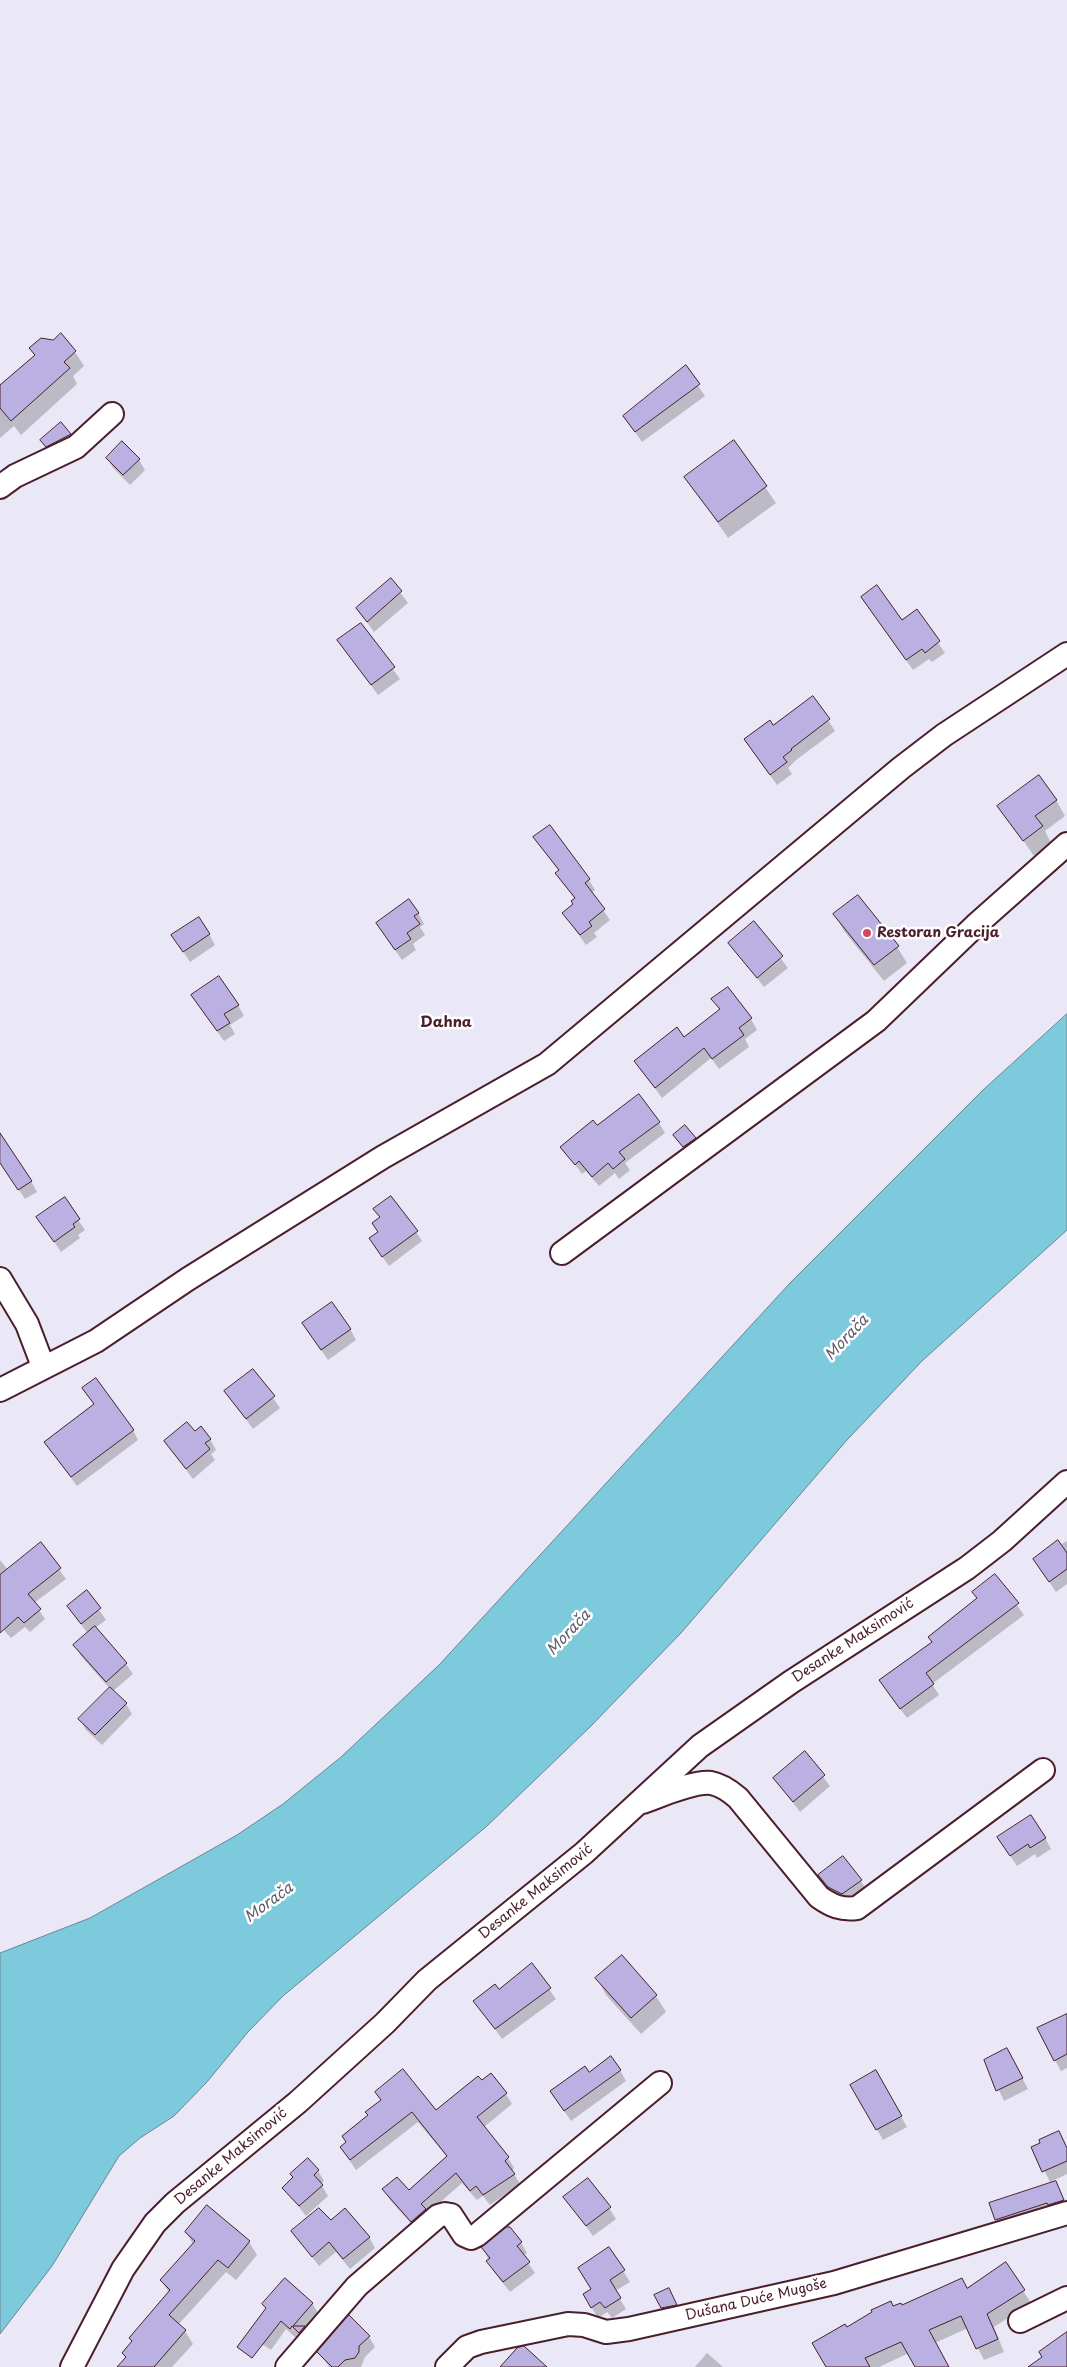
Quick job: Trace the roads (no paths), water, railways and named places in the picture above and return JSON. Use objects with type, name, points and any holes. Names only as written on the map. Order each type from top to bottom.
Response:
[{"type":"street","points":[[0,487],[15,476],[76,447],[112,414]]},
{"type":"street","points":[[0,1390],[43,1366],[96,1341],[188,1279],[382,1157],[547,1064],[901,768],[944,735],[1066,656]]},
{"type":"street","points":[[562,1253],[876,1021],[978,924],[1067,844]]},
{"type":"street","points":[[0,1279],[27,1324],[43,1366]]},
{"type":"street","name":"Desanke Maksimović","points":[[72,2367],[101,2308],[127,2263],[155,2223],[174,2203],[298,2102],[385,2023],[427,1980],[584,1853],[700,1746],[790,1682],[967,1568],[1002,1541],[1067,1482]]},
{"type":"street","points":[[636,1804],[693,1786],[710,1783],[724,1787],[738,1798],[819,1898],[832,1906],[844,1910],[857,1908],[1043,1770]]},
{"type":"street","points":[[287,2367],[356,2286],[438,2216],[451,2215],[464,2236],[471,2238],[477,2235],[660,2083]]},
{"type":"street","name":"Dušana Duće Mugoše","points":[[447,2367],[467,2347],[481,2342],[568,2324],[584,2325],[606,2332],[629,2329],[834,2283],[1067,2213]]},
{"type":"street","points":[[1020,2321],[1067,2298]]},
{"type":"water","name":"Morača","points":[[1067,1014],[1067,1230],[922,1361],[847,1440],[681,1633],[590,1727],[487,1826],[283,1996],[248,2032],[207,2082],[174,2116],[140,2138],[119,2156],[52,2266],[0,2334],[0,1953],[90,1918],[237,1835],[283,1804],[341,1757],[439,1665],[790,1283],[983,1090]]},
{"type":"place","name":"Restoran Gracija","points":[[867,933]]},
{"type":"district","name":"Dahna","points":[[446,1023]]}]
